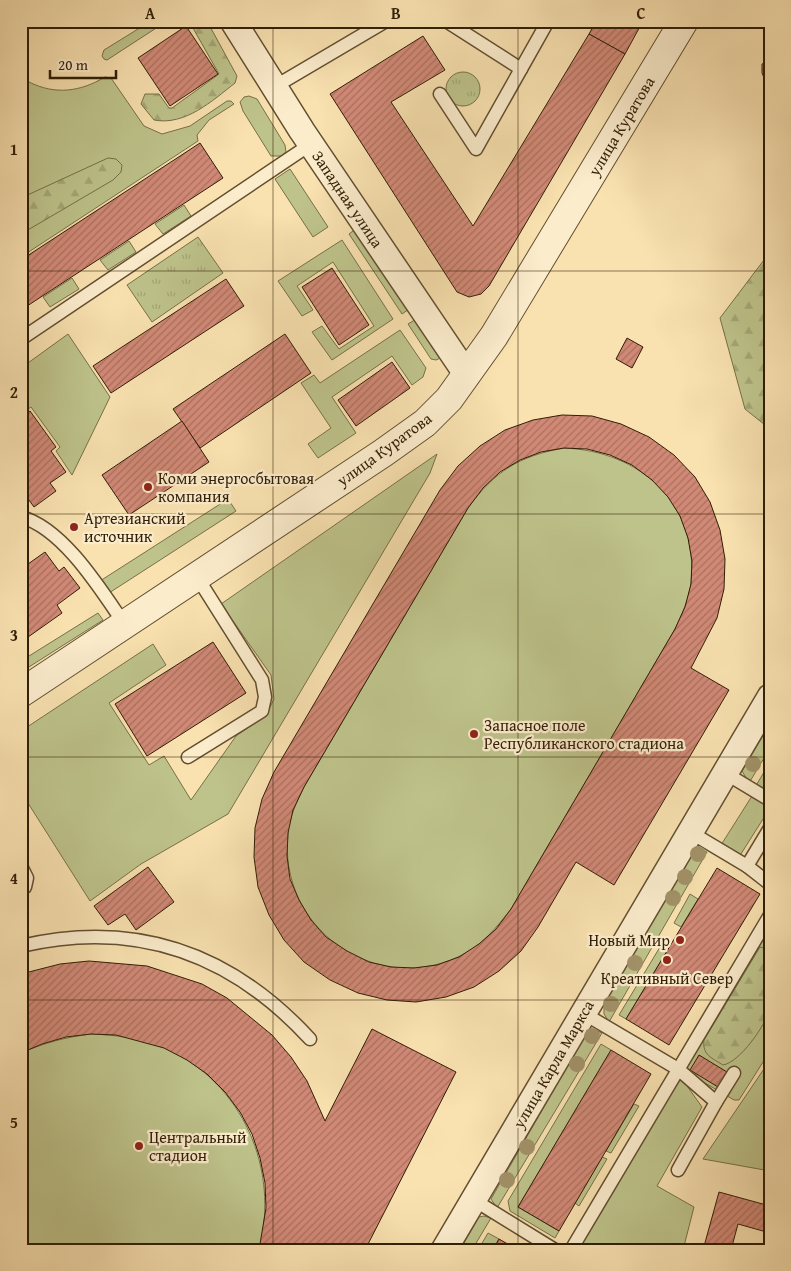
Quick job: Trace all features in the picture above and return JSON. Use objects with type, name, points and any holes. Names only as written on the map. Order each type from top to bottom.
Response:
[{"type":"street","name":"Западная улица","points":[[233,21],[311,144],[467,375]]},
{"type":"street","name":"улица Куратова","points":[[21,693],[425,423],[449,399],[494,336],[681,22]]},
{"type":"street","name":"улица Карла Маркса","points":[[444,1250],[770,697]]},
{"type":"lane","points":[[274,87],[386,21]]},
{"type":"lane","points":[[446,21],[521,69]]},
{"type":"lane","points":[[440,94],[476,149],[548,21]]},
{"type":"lane","points":[[21,339],[311,144]]},
{"type":"lane","points":[[21,517],[45,527],[64,544],[125,625]]},
{"type":"lane","points":[[188,757],[262,711],[265,697],[262,680],[197,577]]},
{"type":"lane","points":[[725,773],[770,800]]},
{"type":"lane","points":[[747,866],[770,828]]},
{"type":"lane","points":[[690,832],[747,866],[770,884]]},
{"type":"lane","points":[[21,866],[27,878],[25,887],[21,889]]},
{"type":"lane","points":[[571,1250],[770,915]]},
{"type":"lane","points":[[21,946],[74,937],[97,937],[135,940],[165,946],[195,956],[247,982],[270,999],[310,1039]]},
{"type":"lane","points":[[583,1013],[678,1069],[716,1102]]},
{"type":"lane","points":[[678,1170],[734,1073]]},
{"type":"lane","points":[[474,1200],[555,1250]]},
{"type":"green space","points":[[151,21],[167,21],[107,60],[104,59],[102,56],[104,50]]},
{"type":"green space","points":[[189,21],[207,21],[237,76],[235,83],[187,116],[165,121],[154,120],[141,104],[145,94],[159,94],[169,108],[172,108],[219,74]]},
{"type":"green space","points":[[463,72],[475,77],[480,89],[475,101],[463,106],[451,101],[446,89],[451,77]]},
{"type":"green space","points":[[105,77],[111,78],[144,126],[162,134],[190,126],[227,101],[231,101],[234,104],[209,120],[197,135],[198,141],[21,257],[21,87],[29,82],[48,89],[77,89]]},
{"type":"green space","points":[[249,96],[257,99],[285,145],[286,152],[281,156],[271,156],[243,111],[240,102],[244,97]]},
{"type":"green space","points":[[108,158],[116,159],[122,165],[121,172],[113,180],[21,234],[21,198]]},
{"type":"green space","points":[[290,169],[328,227],[313,237],[275,179]]},
{"type":"green space","points":[[184,205],[191,216],[163,234],[155,224]]},
{"type":"green space","points":[[358,227],[412,307],[402,314],[349,234]]},
{"type":"green space","points":[[198,237],[223,273],[152,322],[127,285]]},
{"type":"green space","points":[[342,240],[393,319],[332,360],[312,332],[322,326],[339,349],[374,326],[333,262],[297,286],[313,310],[302,316],[278,281]]},
{"type":"green space","points":[[129,241],[136,252],[108,270],[100,260]]},
{"type":"green space","points":[[770,252],[770,429],[745,409],[720,318]]},
{"type":"green space","points":[[72,278],[79,289],[50,307],[43,297]]},
{"type":"green space","points":[[418,318],[445,356],[436,360],[431,359],[408,324]]},
{"type":"green space","points":[[400,330],[426,368],[423,377],[412,385],[392,356],[332,397],[356,433],[318,458],[308,444],[331,428],[301,383],[314,375],[320,383]]},
{"type":"green space","points":[[68,334],[110,397],[72,475],[56,451],[60,447],[31,407],[21,414],[21,368]]},
{"type":"green space","name":"Запасное поле Республиканского стадиона","points":[[564,448],[592,451],[617,459],[640,471],[659,487],[674,506],[685,529],[691,554],[691,583],[685,606],[675,629],[511,909],[494,930],[466,953],[426,967],[394,967],[364,960],[337,945],[315,924],[298,898],[289,868],[288,834],[294,810],[304,787],[468,508],[488,484],[509,467],[548,451]]},
{"type":"green space","points":[[437,454],[430,473],[228,814],[141,864],[90,901],[21,792],[21,731],[153,644],[166,665],[109,703],[149,765],[164,756],[191,800],[236,736],[266,715],[274,699],[271,675],[221,604]]},
{"type":"green space","points":[[228,499],[236,511],[109,593],[100,581]]},
{"type":"green space","points":[[98,613],[103,620],[21,672],[21,661]]},
{"type":"green space","points":[[770,724],[770,748],[749,783],[742,771]]},
{"type":"green space","points":[[770,762],[770,782],[766,788],[770,790],[770,799],[754,789]]},
{"type":"green space","points":[[752,796],[770,808],[739,857],[721,845]]},
{"type":"green space","points":[[699,849],[707,852],[609,1022],[604,1014],[604,1004],[694,850]]},
{"type":"green space","points":[[690,894],[698,899],[681,927],[674,923]]},
{"type":"green space","points":[[770,923],[770,1051],[739,1100],[734,1100],[693,1076],[685,1067]]},
{"type":"green space","points":[[660,947],[667,951],[626,1019],[619,1015]]},
{"type":"green space","points":[[760,947],[770,950],[770,1009],[751,1042],[737,1057],[723,1065],[706,1053],[704,1040]]},
{"type":"green space","points":[[595,1030],[602,1033],[497,1208],[491,1199],[587,1032]]},
{"type":"green space","name":"Центральный стадион","points":[[91,1034],[128,1038],[165,1048],[192,1063],[216,1083],[235,1106],[249,1132],[259,1160],[264,1189],[264,1220],[259,1250],[21,1250],[21,1053],[55,1041]]},
{"type":"green space","points":[[601,1044],[611,1050],[518,1207],[559,1231],[555,1238],[510,1211],[508,1201]]},
{"type":"green space","points":[[770,1060],[770,1171],[703,1159]]},
{"type":"green space","points":[[680,1076],[702,1107],[657,1186],[694,1207],[683,1250],[578,1250]]},
{"type":"green space","points":[[634,1104],[639,1106],[611,1153],[606,1151]]},
{"type":"green space","points":[[602,1157],[607,1159],[579,1206],[575,1203]]},
{"type":"green space","points":[[479,1217],[491,1218],[472,1250],[460,1250]]},
{"type":"green space","points":[[488,1233],[499,1239],[492,1250],[478,1250]]},
{"type":"building","points":[[596,21],[643,21],[625,54],[589,34]]},
{"type":"building","points":[[186,26],[218,74],[170,106],[138,58]]},
{"type":"building","points":[[589,34],[625,54],[489,286],[481,294],[469,297],[457,292],[330,94],[423,36],[445,70],[391,102],[473,226]]},
{"type":"building","points":[[770,61],[770,92],[762,73],[762,64]]},
{"type":"building","points":[[200,143],[223,178],[21,310],[21,260]]},
{"type":"building","points":[[332,268],[369,325],[339,345],[302,287]]},
{"type":"building","points":[[226,279],[244,306],[111,393],[93,366]]},
{"type":"building","points":[[285,334],[311,373],[200,448],[173,409]]},
{"type":"building","points":[[627,338],[643,347],[632,368],[616,359]]},
{"type":"building","points":[[392,362],[410,388],[356,426],[338,400]]},
{"type":"building","points":[[30,411],[56,447],[51,451],[66,472],[50,483],[56,491],[34,507],[21,489],[21,417]]},
{"type":"building","points":[[562,415],[592,416],[621,424],[649,437],[674,455],[695,477],[710,502],[720,530],[725,559],[724,589],[717,618],[691,668],[729,690],[614,885],[576,862],[538,927],[521,951],[499,971],[474,987],[446,997],[416,1002],[387,1000],[358,993],[330,980],[304,962],[284,940],[269,915],[258,887],[254,857],[255,828],[262,799],[274,772],[440,490],[458,466],[480,446],[505,430],[533,420]],"holes":[[[564,448],[587,449],[610,455],[632,465],[652,480],[668,497],[680,516],[688,538],[692,561],[691,584],[685,607],[675,629],[511,909],[496,929],[479,944],[459,957],[437,965],[414,968],[391,967],[369,962],[347,951],[326,937],[311,920],[299,900],[290,879],[287,856],[288,833],[293,810],[304,787],[468,508],[483,488],[500,472],[520,460],[541,452]]]},
{"type":"building","points":[[182,421],[209,462],[129,515],[102,475]]},
{"type":"building","points":[[45,552],[59,571],[64,567],[80,588],[57,605],[62,613],[21,642],[21,569]]},
{"type":"building","points":[[213,642],[246,693],[147,756],[115,704]]},
{"type":"building","points":[[148,867],[174,902],[136,930],[125,914],[108,925],[94,906]]},
{"type":"building","points":[[717,868],[760,894],[669,1045],[626,1019]]},
{"type":"building","points":[[89,961],[147,966],[202,984],[227,998],[272,1035],[291,1057],[307,1081],[325,1121],[372,1029],[456,1072],[365,1250],[259,1250],[266,1208],[265,1183],[260,1158],[252,1134],[240,1112],[225,1092],[207,1074],[187,1060],[164,1048],[116,1035],[91,1034],[66,1037],[21,1053],[21,974],[60,964]]},
{"type":"building","points":[[611,1050],[651,1074],[559,1231],[518,1207]]},
{"type":"building","points":[[699,1055],[727,1072],[718,1087],[690,1070]]},
{"type":"building","points":[[719,1192],[770,1206],[770,1233],[738,1224],[731,1250],[703,1250]]},
{"type":"building","points":[[499,1239],[518,1250],[493,1250]]},
{"type":"place","name":"Коми энергосбытовая компания","points":[[148,487]]},
{"type":"place","name":"Артезианский источник","points":[[74,527]]},
{"type":"place","name":"Запасное поле Республиканского стадиона","points":[[474,734]]},
{"type":"place","name":"Новый Мир","points":[[680,940]]},
{"type":"place","name":"Креативный Север","points":[[667,960]]},
{"type":"place","name":"Центральный стадион","points":[[139,1146]]}]
